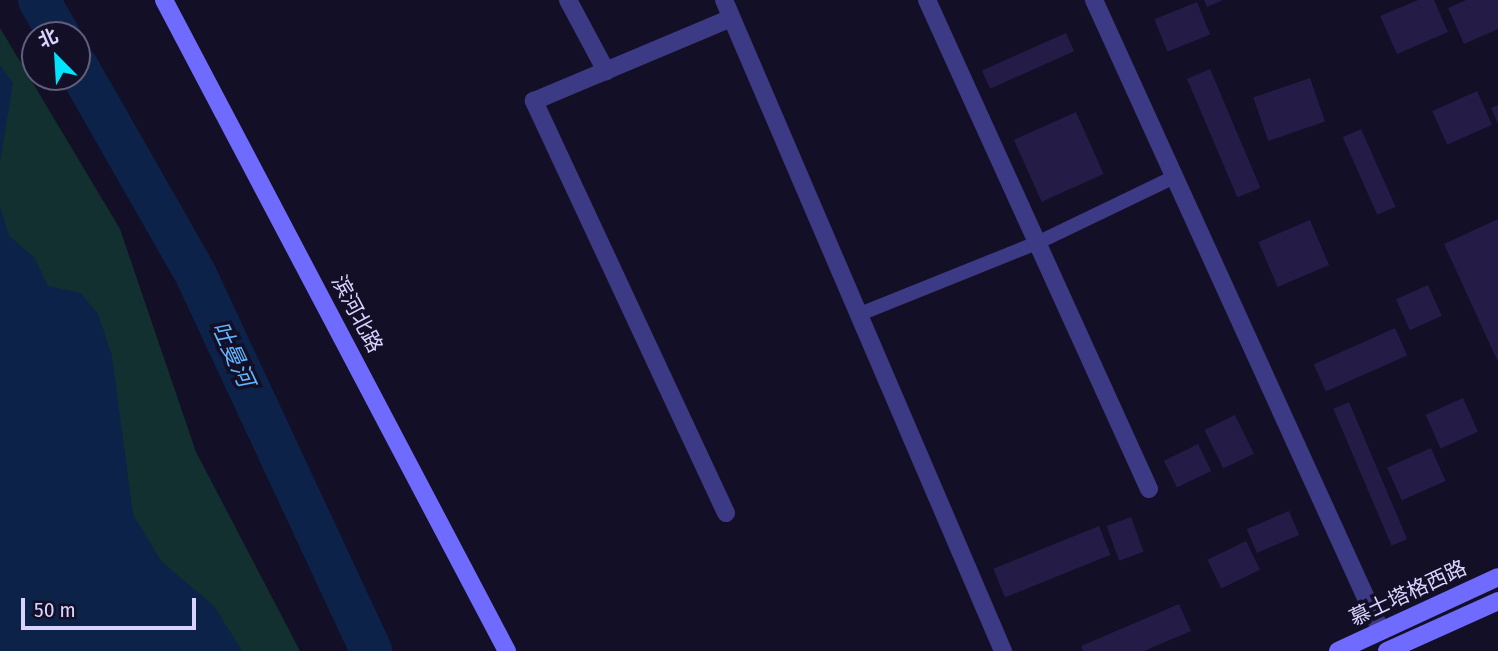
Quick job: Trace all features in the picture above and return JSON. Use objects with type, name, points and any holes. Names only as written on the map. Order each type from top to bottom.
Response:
[{"type":"main road","name":"滨河北路","points":[[164,0],[507,651]]},
{"type":"main road","name":"慕士塔格西路","points":[[1338,651],[1498,577]]},
{"type":"main road","name":"慕士塔格西路","points":[[1387,651],[1498,601]]},
{"type":"street","points":[[568,0],[606,71]]},
{"type":"street","points":[[724,0],[1003,651]]},
{"type":"street","points":[[927,0],[1149,489]]},
{"type":"street","points":[[1094,0],[1381,631]]},
{"type":"street","points":[[726,513],[534,101],[731,18]]},
{"type":"lane","points":[[860,314],[1037,243],[1174,177]]},
{"type":"green space","points":[[0,28],[21,63],[21,91],[38,91],[120,229],[196,452],[300,651],[0,651]]},
{"type":"water","points":[[0,65],[13,83],[0,162]]},
{"type":"water","points":[[0,206],[9,236],[34,257],[48,286],[81,293],[98,314],[112,356],[133,514],[161,561],[214,606],[242,651],[0,651]]},
{"type":"building","points":[[1204,0],[1223,0],[1207,7]]},
{"type":"building","points":[[1418,0],[1434,0],[1448,32],[1397,54],[1380,16]]},
{"type":"building","points":[[1466,0],[1498,0],[1498,29],[1464,44],[1448,8]]},
{"type":"building","points":[[1197,2],[1210,34],[1167,52],[1154,19]]},
{"type":"building","points":[[1066,33],[1074,51],[990,89],[982,70]]},
{"type":"building","points":[[1210,69],[1260,188],[1237,198],[1187,79]]},
{"type":"building","points":[[1310,78],[1325,121],[1268,141],[1253,98]]},
{"type":"building","points":[[1477,91],[1492,125],[1447,145],[1432,111]]},
{"type":"building","points":[[1498,105],[1498,124],[1491,108]]},
{"type":"building","points":[[1076,112],[1104,174],[1042,202],[1014,140]]},
{"type":"building","points":[[1361,129],[1396,207],[1377,215],[1343,137]]},
{"type":"building","points":[[1498,219],[1498,362],[1444,244]]},
{"type":"building","points":[[1310,220],[1329,265],[1278,287],[1258,242]]},
{"type":"building","points":[[1428,285],[1442,316],[1410,330],[1396,299]]},
{"type":"building","points":[[1395,328],[1407,355],[1326,392],[1314,364]]},
{"type":"building","points":[[1463,398],[1478,432],[1441,448],[1426,415]]},
{"type":"building","points":[[1349,402],[1407,539],[1392,546],[1333,409]]},
{"type":"building","points":[[1235,415],[1254,454],[1223,469],[1204,430]]},
{"type":"building","points":[[1198,444],[1211,471],[1177,488],[1164,461]]},
{"type":"building","points":[[1431,448],[1446,481],[1402,500],[1387,468]]},
{"type":"building","points":[[1289,511],[1299,535],[1257,553],[1247,529]]},
{"type":"building","points":[[1131,517],[1144,552],[1119,561],[1107,526]]},
{"type":"building","points":[[1099,526],[1111,555],[1005,597],[993,569]]},
{"type":"building","points":[[1246,541],[1260,570],[1221,589],[1207,560]]},
{"type":"building","points":[[1179,604],[1191,631],[1144,651],[1083,651],[1081,646]]},
{"type":"waterway","name":"吐曼河","points":[[39,0],[51,21]]},
{"type":"waterway","name":"吐曼河","points":[[91,91],[196,275],[371,651]]}]
